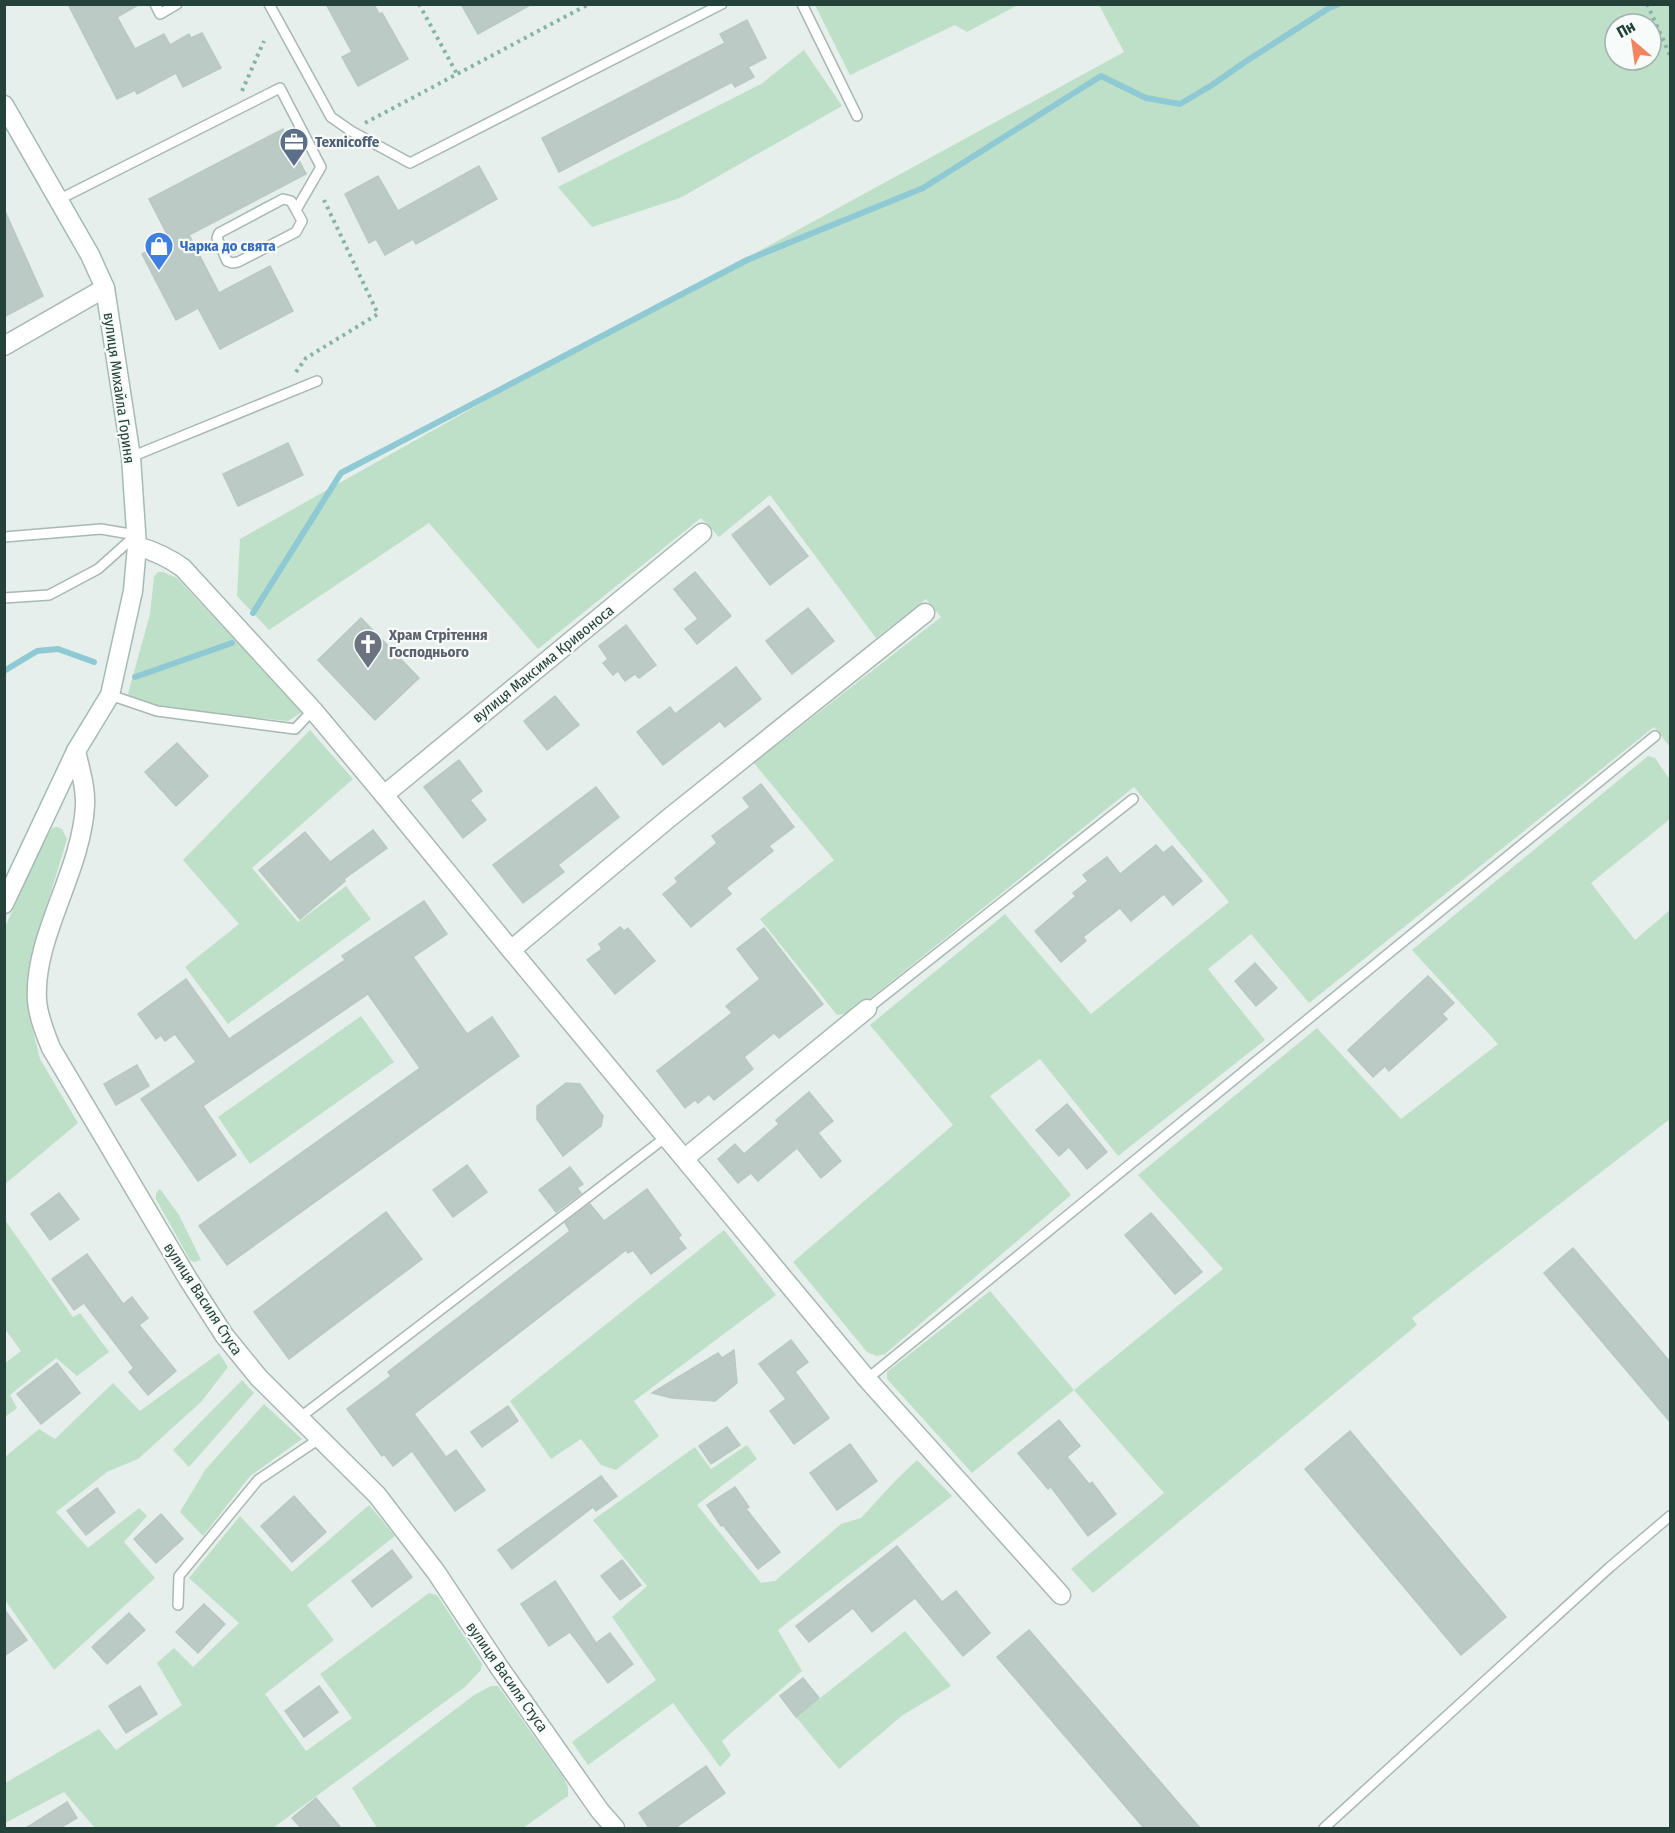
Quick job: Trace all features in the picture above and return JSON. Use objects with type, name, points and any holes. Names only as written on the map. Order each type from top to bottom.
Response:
[{"type":"street","name":"вулиця Михайла Гориня","points":[[4,105],[90,255],[105,288],[131,457],[136,541],[133,591],[110,695],[76,751],[4,904]]},
{"type":"street","points":[[4,346],[105,288]]},
{"type":"street","name":"вулиця Максима Кривоноса","points":[[384,795],[702,533]]},
{"type":"street","points":[[136,541],[183,568],[313,710],[867,1379],[1061,1594]]},
{"type":"street","points":[[511,950],[669,818],[925,613]]},
{"type":"street","name":"вулиця Василя Стуса","points":[[76,751],[84,785],[85,806],[77,850],[41,959],[37,1000],[51,1048],[188,1279],[224,1335],[259,1378],[298,1419],[377,1495],[429,1564],[600,1811],[615,1828]]},
{"type":"street","points":[[685,1158],[867,1009]]},
{"type":"lane","points":[[155,4],[160,14],[177,4]]},
{"type":"lane","points":[[269,4],[331,117],[351,131],[410,163],[722,4]]},
{"type":"lane","points":[[802,4],[857,116]]},
{"type":"lane","points":[[58,200],[280,88],[321,167],[296,210]]},
{"type":"lane","points":[[283,199],[291,201],[296,210],[302,221],[296,232],[238,262],[227,261],[217,238],[219,233],[283,199]]},
{"type":"lane","points":[[131,457],[317,381]]},
{"type":"lane","points":[[4,537],[101,529],[136,541]]},
{"type":"lane","points":[[4,598],[49,595],[98,569],[136,541]]},
{"type":"lane","points":[[110,695],[157,711],[295,729],[313,710]]},
{"type":"lane","points":[[867,1379],[1655,736]]},
{"type":"lane","points":[[867,1009],[1133,799]]},
{"type":"lane","points":[[298,1419],[666,1137]]},
{"type":"lane","points":[[178,1605],[179,1576],[258,1480],[319,1439]]},
{"type":"lane","points":[[1324,1828],[1610,1567],[1671,1516]]},
{"type":"path","points":[[419,4],[458,74]]},
{"type":"path","points":[[351,131],[589,4]]},
{"type":"path","points":[[1647,4],[1671,55]]},
{"type":"path","points":[[234,111],[264,41]]},
{"type":"path","points":[[279,397],[306,358],[378,314],[324,200]]},
{"type":"green space","points":[[815,5],[1018,5],[967,32],[955,25],[850,75]]},
{"type":"green space","points":[[1099,5],[1670,5],[1670,747],[1654,727],[1309,1003],[1251,934],[1208,969],[1265,1040],[1118,1156],[1040,1059],[990,1096],[1071,1195],[885,1354],[877,1356],[867,1352],[793,1262],[953,1125],[870,1025],[1005,914],[1091,1014],[1229,902],[1134,787],[852,1013],[837,1015],[760,919],[834,860],[754,763],[941,617],[926,599],[876,638],[770,495],[719,537],[701,518],[538,649],[429,523],[269,630],[237,596],[240,539],[517,383],[1124,52]]},
{"type":"green space","points":[[804,50],[842,106],[680,198],[592,227],[558,187],[761,84]]},
{"type":"green space","points":[[158,572],[177,578],[302,712],[288,721],[158,708],[131,698],[128,694],[150,614],[154,577]]},
{"type":"green space","points":[[310,730],[353,779],[252,868],[298,922],[346,886],[371,919],[228,1024],[185,967],[239,924],[183,860]]},
{"type":"green space","points":[[1648,756],[1655,758],[1670,780],[1670,819],[1591,883],[1635,940],[1670,910],[1670,1119],[1412,1318],[1417,1325],[1093,1593],[1071,1569],[1164,1493],[1074,1390],[1223,1269],[1138,1175],[1317,1028],[1401,1119],[1498,1044],[1412,950]]},
{"type":"green space","points":[[52,828],[62,829],[67,839],[29,975],[29,1015],[40,1059],[78,1123],[5,1184],[5,927],[41,848]]},
{"type":"green space","points":[[361,1016],[394,1062],[250,1164],[218,1117]]},
{"type":"green space","points":[[160,1189],[179,1215],[201,1260],[194,1262],[190,1260],[156,1199],[156,1193]]},
{"type":"green space","points":[[5,1220],[73,1317],[80,1313],[109,1352],[77,1376],[56,1358],[10,1395],[17,1408],[5,1417],[5,1363],[21,1351],[5,1329]]},
{"type":"green space","points":[[724,1230],[776,1295],[634,1401],[659,1436],[616,1470],[601,1465],[581,1439],[551,1459],[510,1401]]},
{"type":"green space","points":[[990,1291],[1074,1390],[972,1473],[887,1379],[887,1372]]},
{"type":"green space","points":[[219,1353],[228,1367],[201,1402],[138,1459],[107,1472],[56,1512],[88,1548],[139,1508],[147,1516],[124,1542],[155,1578],[54,1670],[5,1600],[5,1457],[39,1429],[55,1439],[113,1383],[140,1411]]},
{"type":"green space","points":[[242,1380],[254,1393],[189,1467],[173,1450]]},
{"type":"green space","points":[[264,1404],[302,1439],[250,1476],[203,1536],[180,1512],[205,1470]]},
{"type":"green space","points":[[747,1445],[757,1459],[697,1505],[761,1583],[775,1581],[841,1524],[861,1518],[917,1460],[952,1496],[778,1630],[802,1671],[722,1741],[731,1755],[720,1767],[673,1703],[588,1765],[572,1742],[656,1680],[612,1617],[647,1586],[593,1520],[695,1447],[711,1469]]},
{"type":"green space","points":[[369,1505],[395,1536],[307,1605],[334,1640],[265,1694],[306,1751],[352,1718],[320,1674],[429,1593],[437,1595],[482,1664],[481,1670],[465,1687],[273,1828],[95,1828],[64,1792],[5,1823],[5,1783],[99,1729],[116,1750],[182,1705],[157,1663],[174,1648],[193,1667],[239,1623],[189,1578],[240,1516],[292,1572]]},
{"type":"green space","points":[[905,1631],[951,1686],[903,1715],[839,1769],[796,1717]]},
{"type":"green space","points":[[491,1686],[498,1686],[563,1777],[568,1787],[568,1796],[523,1828],[377,1828],[352,1788],[474,1695]]},
{"type":"building","points":[[68,4],[140,4],[117,17],[135,49],[164,34],[170,45],[189,34],[191,38],[202,33],[221,68],[183,87],[176,73],[137,94],[135,90],[117,99]]},
{"type":"building","points":[[326,4],[374,4],[379,14],[382,13],[408,59],[358,86],[342,57],[352,52]]},
{"type":"building","points":[[461,4],[532,4],[478,34]]},
{"type":"building","points":[[747,20],[766,58],[748,67],[754,77],[735,87],[732,82],[559,172],[542,138],[725,43],[720,34]]},
{"type":"building","points":[[283,129],[306,174],[189,235],[219,293],[270,266],[293,311],[220,349],[198,308],[176,320],[142,254],[170,240],[149,199]]},
{"type":"building","points":[[479,166],[497,199],[416,244],[413,239],[385,255],[376,239],[369,243],[345,194],[378,176],[398,211]]},
{"type":"building","points":[[4,209],[43,296],[4,317]]},
{"type":"building","points":[[288,443],[303,475],[238,506],[223,474]]},
{"type":"building","points":[[769,506],[808,556],[770,585],[732,535]]},
{"type":"building","points":[[695,572],[731,616],[697,644],[685,629],[698,619],[674,589]]},
{"type":"building","points":[[808,608],[834,641],[792,674],[766,641]]},
{"type":"building","name":"Храм Стрітення Господнього","points":[[361,618],[419,678],[375,720],[318,660]]},
{"type":"building","points":[[626,625],[656,665],[639,678],[635,674],[625,681],[618,671],[613,675],[603,663],[608,659],[599,646]]},
{"type":"building","points":[[736,667],[761,699],[725,727],[720,721],[663,765],[637,732],[670,707],[675,714]]},
{"type":"building","points":[[555,696],[579,725],[547,750],[524,721]]},
{"type":"building","points":[[177,743],[208,776],[176,806],[145,772]]},
{"type":"building","points":[[459,760],[482,791],[470,800],[486,820],[463,838],[424,787]]},
{"type":"building","points":[[761,784],[794,827],[769,846],[773,851],[726,888],[731,894],[691,927],[663,894],[678,882],[675,878],[717,843],[712,836],[750,807],[743,798]]},
{"type":"building","points":[[596,787],[619,817],[558,865],[564,872],[523,903],[493,865]]},
{"type":"building","points":[[373,830],[387,848],[344,879],[345,881],[300,919],[259,870],[305,832],[330,862]]},
{"type":"building","points":[[1156,845],[1163,853],[1172,846],[1202,881],[1173,905],[1164,894],[1131,921],[1120,908],[1083,937],[1086,941],[1061,962],[1035,931],[1076,896],[1073,893],[1088,881],[1083,875],[1107,857],[1120,874]]},
{"type":"building","points":[[424,901],[447,934],[413,957],[467,1034],[492,1017],[519,1056],[227,1265],[199,1226],[420,1068],[368,994],[203,1106],[236,1155],[198,1181],[141,1099],[196,1062],[175,1034],[165,1041],[161,1035],[156,1039],[138,1014],[186,979],[229,1039],[345,960],[342,956]]},
{"type":"building","points":[[620,927],[624,931],[628,928],[655,961],[615,994],[587,960],[602,949],[599,944]]},
{"type":"building","points":[[764,928],[823,1004],[779,1038],[774,1033],[744,1057],[753,1069],[714,1100],[709,1094],[698,1103],[695,1100],[685,1108],[657,1071],[732,1013],[726,1006],[760,979],[737,949]]},
{"type":"building","points":[[1255,963],[1277,988],[1256,1006],[1235,981]]},
{"type":"building","points":[[1428,976],[1454,1003],[1442,1014],[1447,1019],[1389,1071],[1385,1066],[1373,1077],[1348,1050]]},
{"type":"building","points":[[137,1065],[149,1086],[116,1105],[104,1084]]},
{"type":"building","points":[[566,1083],[580,1084],[603,1116],[601,1126],[563,1156],[537,1119],[537,1106]]},
{"type":"building","points":[[809,1092],[833,1121],[818,1133],[841,1161],[821,1178],[797,1148],[758,1181],[751,1173],[738,1183],[718,1159],[735,1144],[744,1154],[779,1124],[776,1120]]},
{"type":"building","points":[[1067,1104],[1107,1152],[1087,1169],[1069,1147],[1059,1156],[1036,1130]]},
{"type":"building","points":[[467,1165],[487,1192],[453,1217],[433,1190]]},
{"type":"building","points":[[570,1167],[583,1184],[577,1188],[581,1193],[556,1212],[539,1190]]},
{"type":"building","points":[[647,1189],[681,1235],[678,1238],[686,1248],[651,1274],[633,1250],[628,1253],[626,1250],[414,1414],[446,1457],[456,1450],[485,1490],[455,1511],[412,1451],[393,1466],[384,1454],[382,1456],[347,1409],[391,1376],[388,1372],[570,1231],[565,1223],[590,1204],[604,1221]]},
{"type":"building","points":[[59,1193],[79,1219],[50,1240],[31,1214]]},
{"type":"building","points":[[386,1212],[422,1259],[289,1359],[254,1312]]},
{"type":"building","points":[[1151,1213],[1202,1272],[1175,1294],[1125,1235]]},
{"type":"building","points":[[1573,1248],[1671,1363],[1671,1423],[1544,1273]]},
{"type":"building","points":[[87,1254],[123,1304],[132,1297],[148,1318],[139,1325],[176,1371],[148,1395],[129,1372],[134,1368],[84,1303],[74,1310],[52,1279]]},
{"type":"building","points":[[791,1340],[808,1362],[795,1372],[829,1418],[794,1444],[770,1411],[786,1399],[759,1364]]},
{"type":"building","points":[[734,1350],[737,1383],[715,1401],[672,1398],[652,1393],[718,1353],[722,1358]]},
{"type":"building","points":[[57,1363],[80,1393],[41,1424],[17,1394]]},
{"type":"building","points":[[508,1406],[518,1421],[482,1447],[471,1432]]},
{"type":"building","points":[[1059,1420],[1080,1446],[1067,1457],[1089,1484],[1092,1482],[1116,1514],[1088,1536],[1051,1487],[1048,1489],[1018,1453]]},
{"type":"building","points":[[727,1427],[740,1445],[711,1464],[699,1446]]},
{"type":"building","points":[[1350,1431],[1506,1617],[1461,1655],[1305,1469]]},
{"type":"building","points":[[850,1444],[877,1481],[837,1510],[810,1473]]},
{"type":"building","points":[[601,1476],[617,1496],[596,1511],[593,1507],[512,1569],[498,1550]]},
{"type":"building","points":[[735,1487],[749,1507],[746,1509],[780,1552],[758,1569],[723,1525],[721,1526],[707,1505]]},
{"type":"building","points":[[97,1488],[115,1512],[86,1535],[67,1511]]},
{"type":"building","points":[[294,1496],[326,1532],[292,1562],[261,1526]]},
{"type":"building","points":[[161,1514],[183,1539],[156,1563],[134,1539]]},
{"type":"building","points":[[897,1546],[942,1602],[956,1591],[990,1633],[963,1656],[915,1598],[872,1632],[853,1608],[809,1642],[796,1626]]},
{"type":"building","points":[[392,1550],[412,1577],[372,1607],[352,1581]]},
{"type":"building","points":[[622,1560],[641,1585],[620,1600],[601,1576]]},
{"type":"building","points":[[555,1581],[596,1643],[610,1633],[633,1664],[608,1683],[570,1632],[549,1646],[521,1604]]},
{"type":"building","points":[[204,1604],[225,1624],[198,1653],[176,1632]]},
{"type":"building","points":[[4,1609],[27,1640],[4,1656]]},
{"type":"building","points":[[129,1613],[145,1630],[107,1664],[92,1647]]},
{"type":"building","points":[[1029,1630],[1200,1828],[1144,1828],[997,1657]]},
{"type":"building","points":[[803,1678],[819,1698],[796,1717],[780,1696]]},
{"type":"building","points":[[140,1686],[157,1714],[126,1733],[109,1706]]},
{"type":"building","points":[[319,1686],[338,1712],[304,1737],[285,1711]]},
{"type":"building","points":[[706,1766],[725,1793],[675,1828],[649,1828],[639,1813]]},
{"type":"building","points":[[316,1798],[341,1828],[301,1828],[292,1818]]},
{"type":"building","points":[[67,1802],[77,1818],[60,1828],[26,1828]]},
{"type":"waterway","points":[[253,613],[341,473],[747,260],[923,188],[1101,76],[1146,98],[1180,104],[1329,8],[1339,4]]},
{"type":"waterway","points":[[135,677],[232,643]]},
{"type":"waterway","points":[[4,671],[37,651],[58,649],[94,662]]},
{"type":"place","name":"Texnicoffe","points":[[294,168]]},
{"type":"place","name":"Чарка до свята","points":[[159,272]]},
{"type":"place","name":"Храм Стрітення Господнього","points":[[368,670]]}]
